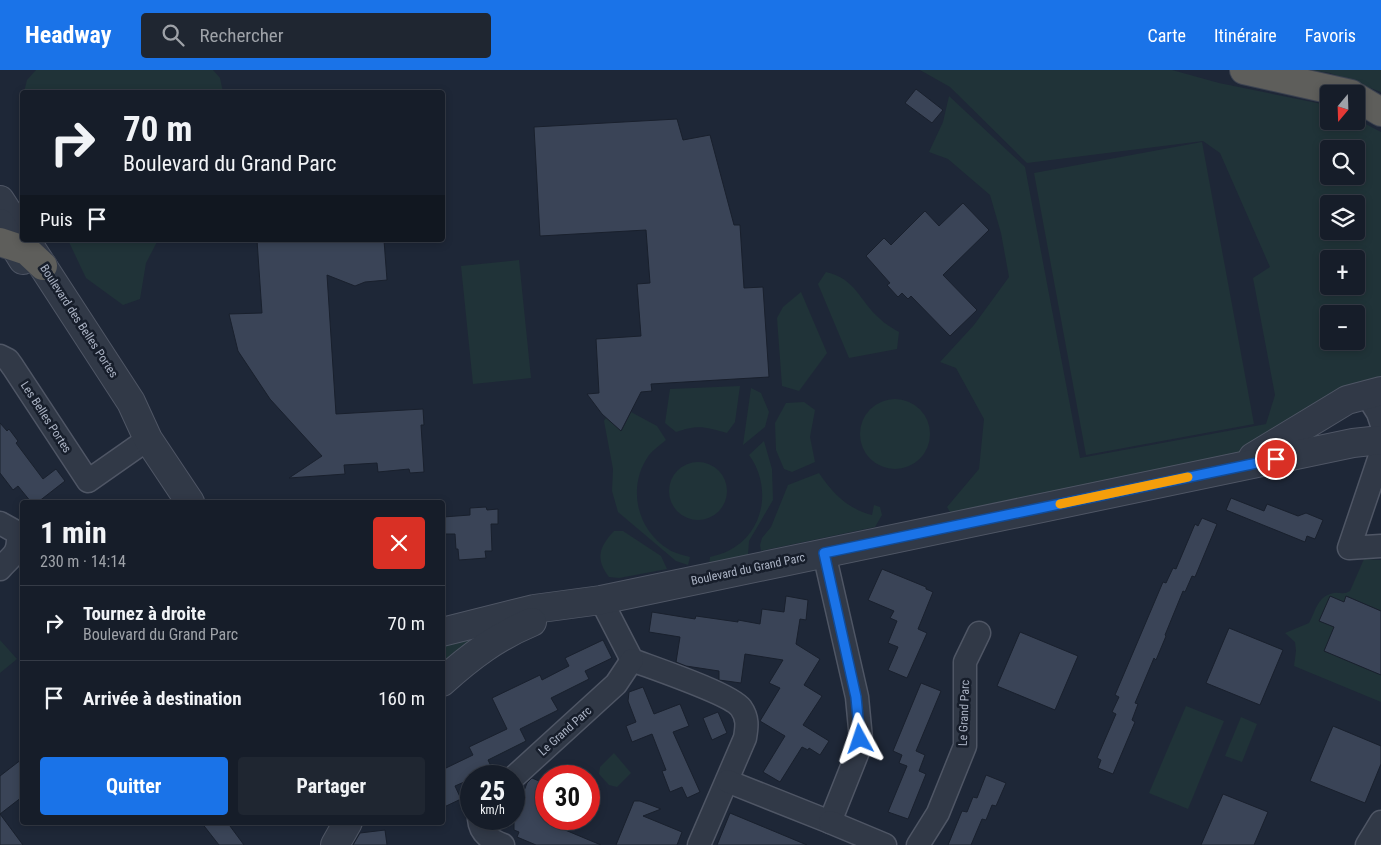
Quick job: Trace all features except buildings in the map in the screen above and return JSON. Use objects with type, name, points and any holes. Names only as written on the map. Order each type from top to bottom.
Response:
[{"type":"highway","points":[[1244,70],[1320,87]]},
{"type":"highway","points":[[1365,102],[1381,112]]},
{"type":"highway","points":[[13,245],[27,250],[41,275]]},
{"type":"street","points":[[0,200],[13,245]]},
{"type":"street","points":[[0,223],[13,245]]},
{"type":"street","name":"Boulevard des Belles Portes","points":[[41,275],[131,402],[148,439],[189,500]]},
{"type":"street","name":"Les Belles Portes","points":[[0,356],[8,360],[13,367],[88,481],[148,439]]},
{"type":"street","points":[[1374,393],[1381,422]]},
{"type":"street","name":"Boulevard du Grand Parc","points":[[1237,467],[1347,400],[1374,393]]},
{"type":"street","name":"Boulevard du Grand Parc","points":[[445,631],[534,609],[592,601],[1353,443],[1381,440]]},
{"type":"street","points":[[1381,453],[1348,548],[1381,546]]},
{"type":"street","points":[[0,523],[18,533],[19,542],[16,554],[0,569]]},
{"type":"street","points":[[824,553],[856,697],[860,739],[857,754],[830,822]]},
{"type":"street","points":[[592,601],[632,660],[725,696],[740,706],[747,720],[746,738],[699,845]]},
{"type":"street","name":"Boulevard du Grand Parc","points":[[445,679],[466,661],[503,635],[536,620],[592,601]]},
{"type":"street","name":"Le Grand Parc","points":[[918,845],[938,813],[965,746],[965,662],[979,633]]},
{"type":"street","name":"Le Grand Parc","points":[[525,767],[616,684],[632,660]]},
{"type":"street","points":[[727,781],[885,845]]},
{"type":"street","points":[[1368,845],[1381,822]]},
{"type":"street","points":[[326,845],[330,825]]},
{"type":"street","points":[[335,845],[346,825]]},
{"type":"street","points":[[482,830],[491,840],[503,845]]},
{"type":"green space","points":[[36,70],[213,70],[220,78],[223,90],[24,90],[27,80]]},
{"type":"green space","points":[[920,70],[1172,70],[1219,83],[1320,104],[1320,130],[1365,130],[1365,124],[1381,132],[1381,383],[1248,452],[954,519],[947,507],[979,469],[984,419],[956,368],[940,362],[974,325],[1009,277],[1001,233],[990,195],[948,159],[929,152],[943,122],[949,96],[1025,167],[1080,458],[1266,424],[1275,395],[1253,278],[1270,267],[1220,153],[1203,141],[1027,163],[950,87]]},
{"type":"green space","points":[[1308,70],[1381,70],[1381,92],[1365,85],[1330,73]]},
{"type":"green space","points":[[1202,142],[1254,424],[1086,455],[1034,173]]},
{"type":"green space","points":[[69,242],[157,242],[146,263],[140,299],[123,305],[86,278]]},
{"type":"green space","points":[[519,260],[531,378],[473,384],[461,266]]},
{"type":"green space","points":[[826,272],[836,275],[851,285],[879,318],[899,332],[897,349],[849,358],[818,284]]},
{"type":"green space","points":[[801,292],[827,353],[799,391],[782,386],[777,318],[783,307]]},
{"type":"green space","points":[[740,386],[735,422],[727,433],[702,427],[676,432],[665,423],[670,389]]},
{"type":"green space","points":[[751,388],[761,393],[769,412],[765,427],[743,445]]},
{"type":"green space","points":[[902,399],[915,405],[924,414],[928,420],[930,434],[928,448],[920,459],[909,467],[888,469],[881,467],[870,459],[862,448],[860,427],[862,420],[870,409],[881,401]]},
{"type":"green space","points":[[804,402],[815,410],[810,437],[815,462],[792,472],[784,469],[776,450],[775,423],[786,403]]},
{"type":"green space","points":[[631,412],[657,426],[666,440],[649,455],[642,467],[638,480],[638,506],[642,519],[648,530],[657,540],[670,550],[690,557],[688,565],[676,561],[618,512],[612,491],[613,469],[604,421],[606,418],[622,430]]},
{"type":"green space","points":[[764,441],[772,469],[773,500],[749,541],[748,555],[709,565],[710,557],[726,552],[740,543],[750,533],[757,521],[761,508],[761,481],[749,455]]},
{"type":"green space","points":[[698,462],[714,467],[722,475],[727,491],[722,507],[714,515],[698,520],[682,515],[674,507],[669,491],[674,475],[682,467]]},
{"type":"green space","points":[[819,473],[841,499],[855,509],[872,515],[874,505],[880,507],[882,515],[875,527],[761,551],[762,538],[771,527],[788,485]]},
{"type":"green space","points":[[614,531],[623,531],[661,556],[667,569],[619,578],[609,577],[600,559],[605,542]]},
{"type":"green space","points":[[1364,559],[1381,560],[1381,611],[1347,596],[1344,602],[1330,596],[1319,621],[1334,627],[1324,651],[1378,674],[1381,667],[1381,702],[1294,666],[1295,642],[1285,633],[1309,623],[1324,597],[1334,593],[1350,591]]},
{"type":"green space","points":[[483,635],[445,670],[445,644]]},
{"type":"green space","points":[[0,640],[17,659],[0,673]]},
{"type":"green space","points":[[1186,706],[1224,721],[1188,809],[1149,793]]},
{"type":"green space","points":[[1241,717],[1257,724],[1242,762],[1225,756]]},
{"type":"green space","points":[[614,753],[631,773],[617,787],[609,785],[600,775],[600,767]]},
{"type":"slow traffic","points":[[1060,504],[1188,477]]},
{"type":"route","points":[[860,739],[856,697],[824,553],[1276,459]]}]
